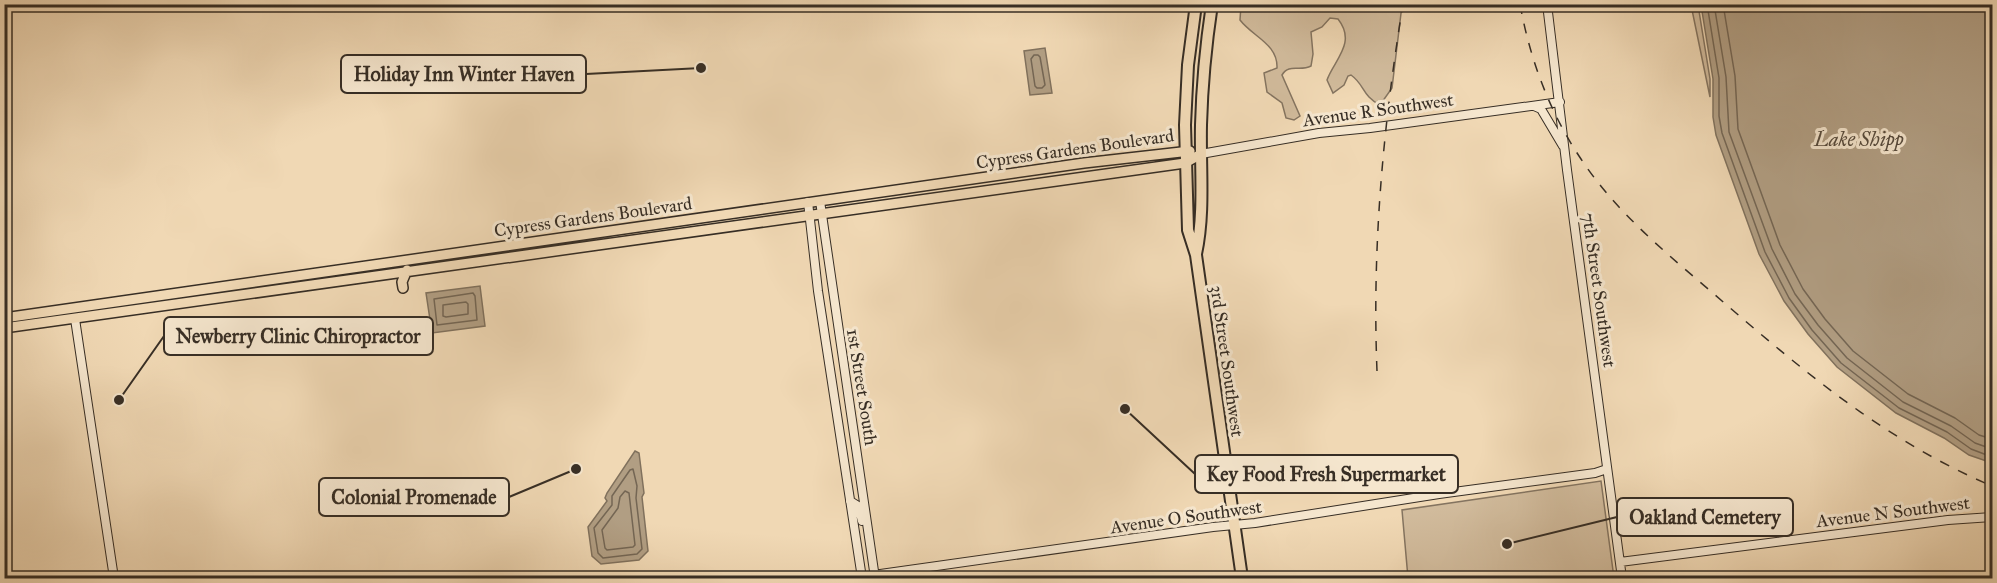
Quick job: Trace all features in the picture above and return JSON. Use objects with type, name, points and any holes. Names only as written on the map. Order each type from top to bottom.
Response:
[{"type":"highway","name":"3rd Street Southwest","points":[[1196,4],[1186,96],[1185,163],[1188,230],[1196,255],[1242,579]]},
{"type":"highway","name":"3rd Street Southwest","points":[[1196,255],[1202,229],[1202,96],[1212,4]]},
{"type":"main road","name":"Cypress Gardens Boulevard","points":[[7,319],[1084,163],[1185,150],[1201,154]]},
{"type":"main road","name":"Cypress Gardens Boulevard","points":[[4,328],[1185,163],[1201,154]]},
{"type":"main road","points":[[678,233],[684,229],[715,223],[718,216]]},
{"type":"main road","points":[[631,240],[641,234],[678,222]]},
{"type":"main road","points":[[403,288],[405,272],[411,266],[442,256]]},
{"type":"main road","points":[[362,278],[398,262]]},
{"type":"street","name":"7th Street Southwest","points":[[1547,4],[1622,579]]},
{"type":"street","name":"Avenue R Southwest","points":[[1201,154],[1319,133],[1560,102]]},
{"type":"street","points":[[1533,106],[1541,109],[1565,150]]},
{"type":"street","name":"1st Street South","points":[[820,201],[875,577]]},
{"type":"street","name":"1st Street South","points":[[808,202],[818,291],[861,578]]},
{"type":"street","points":[[75,319],[114,579]]},
{"type":"street","name":"Avenue O Southwest","points":[[852,579],[1263,522],[1439,494],[1595,473],[1607,469]]},
{"type":"street","points":[[850,501],[858,506],[868,532]]},
{"type":"street","name":"Avenue N Southwest","points":[[1620,562],[1992,516]]},
{"type":"shaded area","points":[[1241,5],[1402,5],[1392,88],[1380,105],[1370,98],[1351,75],[1348,76],[1344,85],[1333,93],[1327,80],[1345,44],[1345,36],[1338,19],[1330,18],[1322,27],[1311,32],[1313,54],[1311,66],[1291,68],[1282,75],[1300,116],[1294,120],[1286,118],[1282,103],[1267,92],[1264,73],[1277,68],[1276,60],[1264,41],[1240,20]]},
{"type":"shaded area","points":[[1691,5],[1698,5],[1710,79],[1710,97]]},
{"type":"shaded area","points":[[1601,481],[1614,578],[1408,578],[1402,510]]},
{"type":"water","name":"Lake Shipp","points":[[1701,5],[1992,5],[1992,463],[1969,455],[1944,438],[1896,413],[1837,367],[1808,334],[1784,301],[1759,254],[1716,135],[1713,117],[1713,79]]},
{"type":"water","points":[[1045,48],[1052,93],[1030,95],[1024,51]]},
{"type":"water","points":[[480,286],[485,326],[432,333],[426,293]]},
{"type":"water","points":[[635,451],[639,453],[648,551],[639,560],[601,564],[592,556],[588,527],[607,501],[605,498],[607,493]]},
{"type":"railway","points":[[1377,371],[1376,279],[1381,187],[1390,96],[1403,4]]},
{"type":"railway","points":[[1520,4],[1536,66],[1560,123],[1581,159],[1626,214],[1660,247],[1747,322],[1846,402],[1916,447],[1992,486]]},
{"type":"place","name":"Holiday Inn Winter Haven","points":[[701,68]]},
{"type":"place","name":"Newberry Clinic Chiropractor","points":[[119,400]]},
{"type":"place","name":"Key Food Fresh Supermarket","points":[[1125,409]]},
{"type":"place","name":"Colonial Promenade","points":[[576,469]]},
{"type":"place","name":"Oakland Cemetery","points":[[1507,544]]}]
